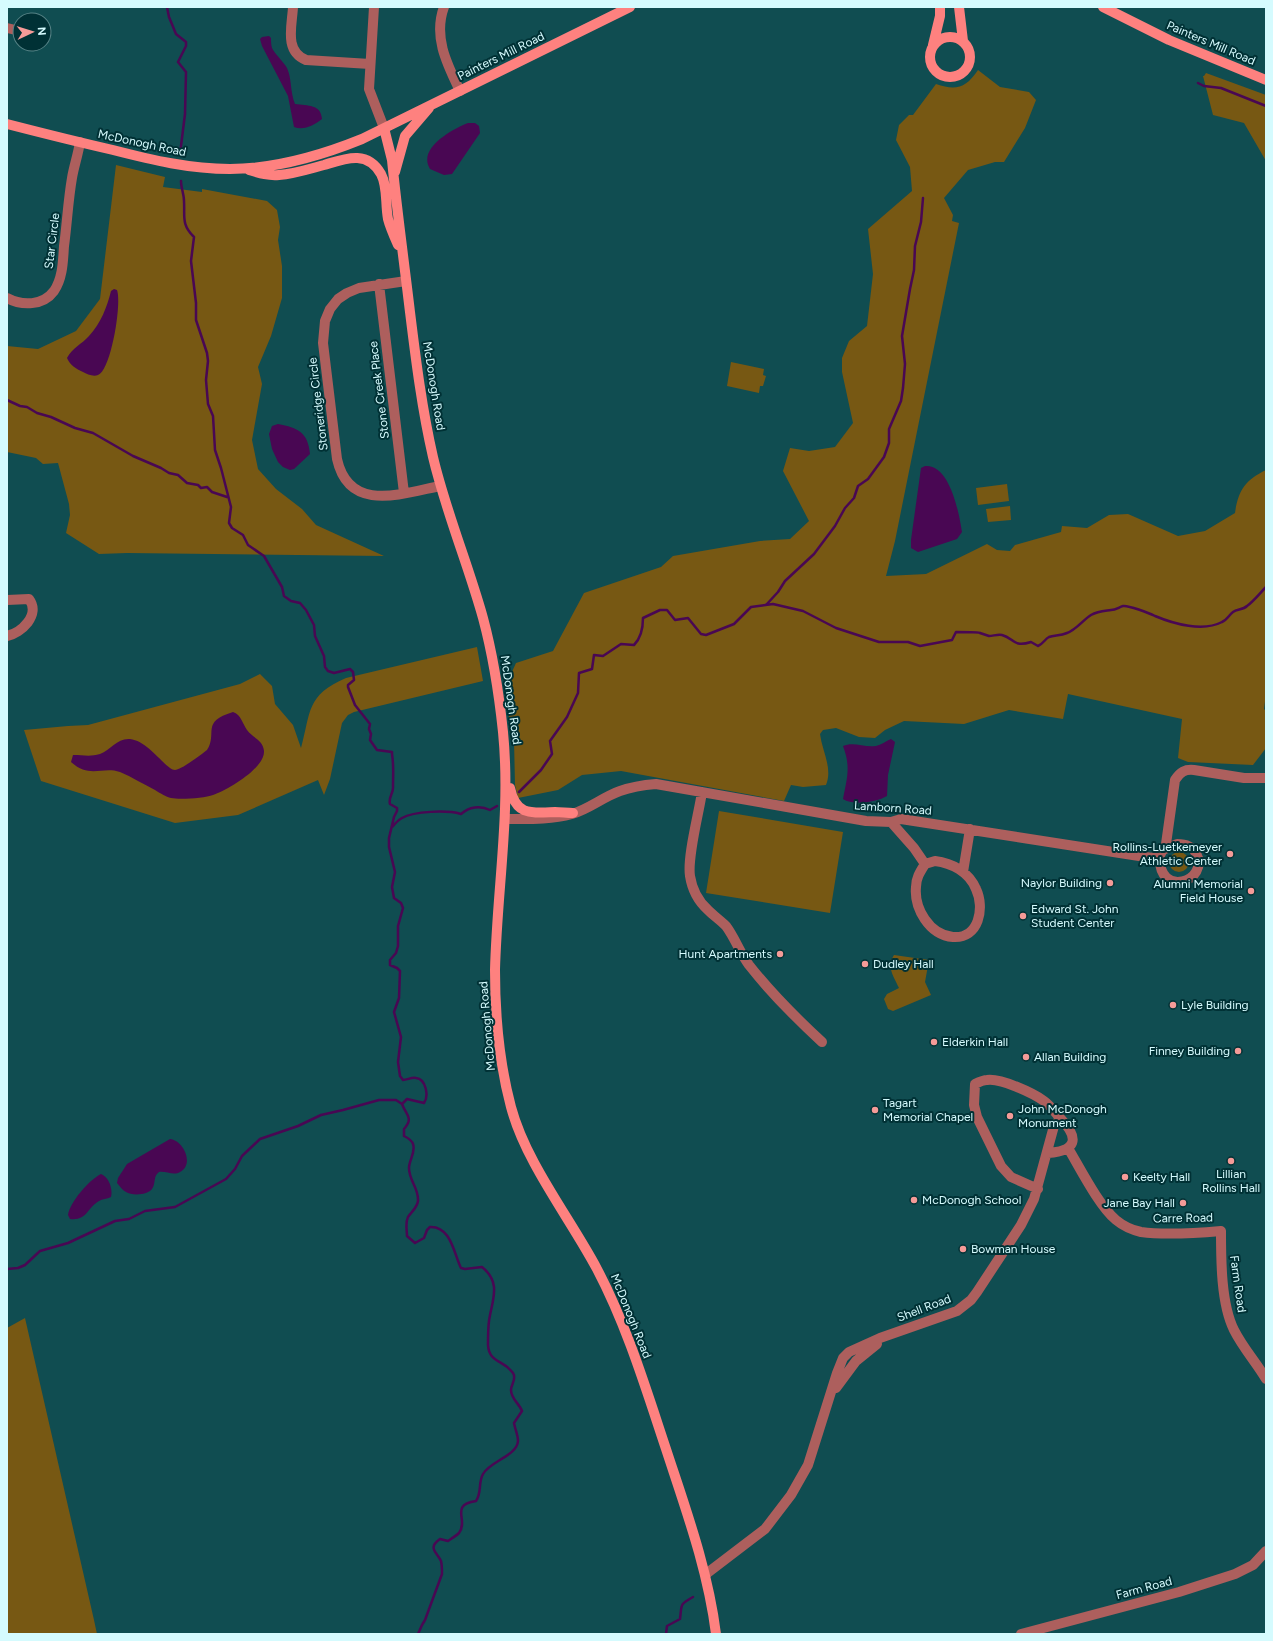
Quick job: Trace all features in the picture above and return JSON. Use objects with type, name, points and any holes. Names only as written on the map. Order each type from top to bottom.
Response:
[{"type":"main road","name":"Painters Mill Road","points":[[384,128],[630,7]]},
{"type":"main road","points":[[940,7],[930,55],[932,67],[941,75],[952,77],[962,73],[970,62],[968,49],[963,41],[959,7]]},
{"type":"main road","name":"Painters Mill Road","points":[[1103,7],[1169,40],[1266,80]]},
{"type":"main road","points":[[933,45],[945,37],[955,37],[963,41]]},
{"type":"main road","points":[[394,180],[405,136],[433,104]]},
{"type":"main road","name":"McDonogh Road","points":[[7,124],[166,163],[196,167],[241,168],[275,165],[317,156],[362,139],[384,128],[392,160],[423,408],[440,486],[473,586],[488,641],[498,695],[507,774],[506,819],[496,947],[496,990],[500,1044],[510,1104],[515,1120],[529,1152],[596,1268],[611,1299],[652,1410],[706,1574],[716,1634]]},
{"type":"main road","points":[[241,168],[268,175],[279,175],[312,168],[349,157],[366,160],[376,167],[383,178],[388,219],[404,262]]},
{"type":"main road","points":[[507,774],[513,799],[522,810],[537,814],[555,812],[573,813]]},
{"type":"street","points":[[293,7],[291,44],[296,54],[300,57],[306,60],[370,64]]},
{"type":"street","points":[[374,7],[369,89],[384,128]]},
{"type":"street","points":[[444,7],[440,24],[440,37],[448,65],[460,91]]},
{"type":"street","name":"Star Circle","points":[[7,298],[20,304],[34,303],[49,296],[54,291],[58,283],[62,267],[72,179],[80,142]]},
{"type":"street","name":"Stoneridge Circle","points":[[406,281],[359,288],[347,293],[338,299],[330,309],[325,321],[323,342],[337,459],[345,480],[352,488],[361,492],[381,496],[440,486]]},
{"type":"street","name":"Stone Creek Place","points":[[379,284],[404,493]]},
{"type":"street","points":[[7,600],[29,599],[32,603],[32,607],[29,621],[25,627],[15,634],[7,636]]},
{"type":"street","name":"Lamborn Road","points":[[506,819],[548,819],[573,813],[619,792],[639,786],[656,784],[866,821],[890,822],[901,819],[1148,857],[1161,853],[1166,844],[1175,780],[1182,772],[1194,770],[1244,778],[1266,778]]},
{"type":"street","points":[[702,792],[693,844],[690,875],[693,889],[699,901],[720,920],[728,930],[748,964],[766,987],[822,1042]]},
{"type":"street","points":[[890,822],[914,848],[925,864]]},
{"type":"street","points":[[964,872],[970,829]]},
{"type":"street","points":[[930,862],[941,862],[956,867],[964,872],[972,881],[977,890],[980,911],[977,923],[972,930],[963,935],[953,937],[943,934],[932,927],[922,915],[917,902],[916,886],[920,873],[925,864],[930,862]]},
{"type":"street","points":[[1038,1189],[1011,1177],[1001,1166],[977,1117],[974,1105],[975,1084],[986,1080],[995,1080],[1032,1094],[1044,1101],[1054,1110],[1070,1130],[1072,1142],[1068,1148],[1058,1152],[1048,1153]]},
{"type":"street","name":"Shell Road","points":[[706,1574],[765,1529],[791,1495],[808,1465],[830,1396],[856,1360],[870,1348],[896,1333],[957,1311],[971,1300],[985,1281],[1028,1212],[1038,1189],[1054,1126],[1060,1119]]},
{"type":"street","name":"Carre Road","points":[[1068,1148],[1106,1209],[1116,1220],[1125,1226],[1139,1231],[1156,1232],[1220,1231]]},
{"type":"street","name":"Farm Road","points":[[1220,1231],[1222,1268],[1228,1313],[1233,1329],[1266,1379]]},
{"type":"street","points":[[1255,1361],[1266,1364]]},
{"type":"street","name":"Farm Road","points":[[1021,1634],[1179,1592],[1235,1574],[1253,1565],[1266,1551]]},
{"type":"shaded area","points":[[269,36],[271,38],[271,46],[273,50],[287,68],[295,104],[316,108],[321,114],[322,119],[312,125],[305,128],[294,127],[288,96],[262,46],[260,39],[262,37]]},
{"type":"shaded area","points":[[978,70],[1000,87],[1029,92],[1036,100],[1025,128],[1004,162],[995,162],[968,170],[944,198],[953,215],[952,221],[959,223],[895,541],[886,576],[926,574],[987,544],[997,550],[1010,551],[1015,545],[1061,532],[1062,526],[1087,528],[1109,515],[1128,514],[1178,536],[1205,531],[1235,513],[1238,498],[1244,487],[1253,478],[1266,470],[1266,694],[1264,709],[1266,711],[1266,748],[1253,765],[1188,762],[1178,758],[1182,719],[1068,694],[1063,719],[1009,710],[964,724],[904,721],[885,730],[875,738],[859,737],[836,728],[823,730],[820,734],[828,766],[828,779],[826,785],[803,787],[791,785],[784,801],[621,771],[582,775],[558,790],[518,798],[515,785],[514,740],[511,740],[506,685],[516,663],[553,651],[584,593],[661,567],[673,556],[760,541],[790,539],[809,521],[783,471],[790,448],[809,451],[835,447],[853,423],[842,372],[842,358],[849,341],[867,326],[873,274],[868,229],[912,191],[910,167],[896,140],[899,125],[909,115],[913,115],[936,84],[949,87],[960,86],[969,81]]},
{"type":"shaded area","points":[[1206,73],[1266,95],[1266,161],[1244,123],[1213,115],[1203,76]]},
{"type":"shaded area","points":[[468,123],[475,123],[479,126],[480,133],[452,174],[444,175],[430,169],[427,161],[428,154],[432,147],[438,140]]},
{"type":"shaded area","points":[[116,165],[165,177],[163,187],[202,192],[202,189],[267,201],[277,210],[280,227],[278,240],[282,266],[282,298],[271,336],[258,367],[262,384],[252,440],[258,469],[276,489],[302,509],[316,525],[384,556],[99,554],[66,533],[70,515],[69,504],[58,463],[43,464],[36,458],[7,452],[7,346],[38,349],[76,331],[100,299]]},
{"type":"shaded area","points":[[114,289],[117,290],[118,308],[117,321],[111,349],[103,370],[98,375],[90,375],[80,371],[70,363],[67,358],[97,326],[111,291]]},
{"type":"shaded area","points":[[731,362],[764,369],[763,375],[766,376],[763,386],[760,386],[759,393],[727,386]]},
{"type":"shaded area","points":[[278,424],[296,429],[301,432],[307,441],[310,454],[294,469],[290,470],[283,467],[278,462],[272,449],[269,434],[272,426]]},
{"type":"shaded area","points":[[925,466],[934,467],[947,481],[956,502],[962,532],[957,539],[918,552],[911,548],[911,540],[921,468]]},
{"type":"shaded area","points":[[1007,484],[1009,501],[978,505],[976,488]]},
{"type":"shaded area","points":[[1010,506],[1011,520],[988,522],[986,509]]},
{"type":"shaded area","points":[[477,647],[483,681],[354,712],[348,715],[342,723],[330,779],[324,795],[318,780],[238,815],[175,823],[41,781],[24,730],[88,725],[240,684],[260,674],[272,686],[275,704],[293,725],[301,748],[312,706],[317,698],[333,684],[346,678]]},
{"type":"shaded area","points":[[233,712],[236,713],[242,720],[249,733],[262,744],[264,751],[263,758],[259,764],[244,778],[213,795],[180,799],[171,798],[120,772],[107,770],[84,770],[71,762],[73,755],[90,756],[100,754],[121,740],[130,739],[144,745],[171,769],[175,770],[191,762],[207,750],[210,744],[213,724],[223,716]]},
{"type":"shaded area","points":[[891,739],[895,742],[888,775],[887,796],[877,800],[859,803],[843,799],[848,766],[843,746],[855,744],[876,746]]},
{"type":"shaded area","points":[[719,811],[843,832],[830,913],[706,893]]},
{"type":"shaded area","points":[[1179,852],[1186,855],[1189,862],[1186,869],[1179,872],[1172,869],[1169,862],[1172,855]]},
{"type":"shaded area","points":[[894,955],[929,960],[925,982],[931,995],[893,1011],[888,1009],[884,999],[887,994],[899,988],[891,968]]},
{"type":"shaded area","points":[[170,1139],[179,1143],[186,1153],[187,1164],[184,1168],[175,1174],[159,1172],[156,1176],[152,1189],[147,1193],[132,1194],[123,1190],[117,1183],[118,1178],[127,1164]]},
{"type":"shaded area","points":[[101,1174],[110,1184],[111,1197],[99,1201],[80,1218],[70,1219],[68,1215],[76,1198],[91,1181]]},
{"type":"shaded area","points":[[25,1318],[97,1634],[7,1634],[7,1328]]},
{"type":"waterway","points":[[167,7],[169,17],[176,34],[186,42],[186,46],[178,62],[186,72],[185,114],[180,154]]},
{"type":"waterway","points":[[1198,83],[1204,86],[1221,88],[1266,106]]},
{"type":"waterway","points":[[181,181],[184,198],[185,224],[194,237],[191,261],[196,303],[196,320],[207,353],[208,361],[206,380],[208,404],[213,416],[215,450],[231,507],[229,523],[232,528],[243,535],[248,545],[264,556],[282,587],[284,596],[291,601],[300,603],[306,610],[314,625],[315,636],[324,656],[325,667],[328,671],[334,673],[350,669],[353,672],[354,680],[348,685],[348,687],[355,705],[370,724],[370,740],[377,750],[392,752],[393,791],[390,797],[390,804],[397,808],[397,811],[389,838],[389,847],[395,872],[392,887],[394,898],[401,903],[403,908],[398,926],[398,946],[396,953],[390,960],[390,965],[400,971],[399,998],[394,1012],[401,1037],[398,1062],[400,1076],[403,1080],[414,1078],[419,1079],[426,1088],[426,1100],[424,1103],[407,1099],[402,1104],[409,1119],[404,1129],[404,1136],[411,1140],[414,1147],[409,1165],[409,1173],[418,1196],[417,1206],[407,1219],[407,1236],[415,1243],[424,1238],[430,1227],[443,1231],[451,1242],[461,1268],[482,1267],[492,1279],[494,1292],[489,1324],[489,1351],[494,1358],[513,1373],[514,1379],[511,1393],[522,1411],[514,1423],[518,1441],[513,1451],[486,1469],[481,1481],[478,1498],[476,1501],[468,1503],[461,1509],[462,1523],[459,1533],[448,1541],[440,1539],[434,1545],[434,1550],[441,1561],[442,1574],[425,1620],[418,1634]]},
{"type":"waterway","points":[[766,605],[778,592],[785,581],[814,554],[835,526],[845,508],[854,498],[858,486],[868,479],[884,457],[889,443],[889,429],[901,401],[903,388],[905,364],[902,336],[914,270],[915,246],[921,222],[923,198]]},
{"type":"waterway","points":[[7,400],[75,428],[93,433],[133,456],[169,473],[178,475],[187,483],[198,485],[201,488],[207,487],[212,492],[227,497]]},
{"type":"waterway","points":[[519,792],[541,770],[552,754],[550,741],[567,717],[578,693],[579,673],[592,669],[594,655],[603,656],[621,644],[634,645],[641,633],[643,618],[660,610],[667,610],[675,620],[688,618],[701,634],[706,635],[734,624],[751,607],[773,604],[803,611],[836,628],[879,642],[908,642],[920,646],[952,640],[956,632],[969,632],[989,636],[1002,635],[1017,643],[1025,644],[1031,642],[1038,646],[1049,637],[1070,632],[1094,614],[1101,611],[1114,610],[1123,606],[1144,611],[1163,619],[1188,626],[1197,627],[1214,625],[1224,621],[1232,613],[1242,609],[1252,602],[1266,587]]},
{"type":"waterway","points":[[392,827],[401,819],[414,814],[439,812],[461,814],[475,808],[486,808],[490,810],[497,806]]},
{"type":"waterway","points":[[7,1269],[18,1268],[25,1265],[40,1251],[68,1243],[115,1221],[129,1219],[145,1211],[175,1207],[226,1179],[235,1169],[242,1156],[260,1139],[298,1126],[321,1115],[379,1100],[396,1100],[402,1104]]},
{"type":"waterway","points":[[666,1634],[667,1626],[680,1619],[682,1605],[693,1597]]},
{"type":"place","name":"Rollins-Luetkemeyer Athletic Center","points":[[1230,854]]},
{"type":"place","name":"Naylor Building","points":[[1110,883]]},
{"type":"place","name":"Alumni Memorial Field House","points":[[1251,891]]},
{"type":"place","name":"Edward St. John Student Center","points":[[1023,916]]},
{"type":"place","name":"Hunt Apartments","points":[[780,954]]},
{"type":"place","name":"Dudley Hall","points":[[865,964]]},
{"type":"place","name":"Lyle Building","points":[[1173,1005]]},
{"type":"place","name":"Elderkin Hall","points":[[934,1042]]},
{"type":"place","name":"Finney Building","points":[[1238,1051]]},
{"type":"place","name":"Allan Building","points":[[1026,1057]]},
{"type":"place","name":"Tagart Memorial Chapel","points":[[875,1110]]},
{"type":"place","name":"John McDonogh Monument","points":[[1010,1116]]},
{"type":"place","name":"Lillian Rollins Hall","points":[[1231,1161]]},
{"type":"place","name":"Keelty Hall","points":[[1125,1177]]},
{"type":"place","name":"McDonogh School","points":[[914,1200]]},
{"type":"place","name":"Jane Bay Hall","points":[[1183,1203]]},
{"type":"place","name":"Bowman House","points":[[963,1249]]}]
